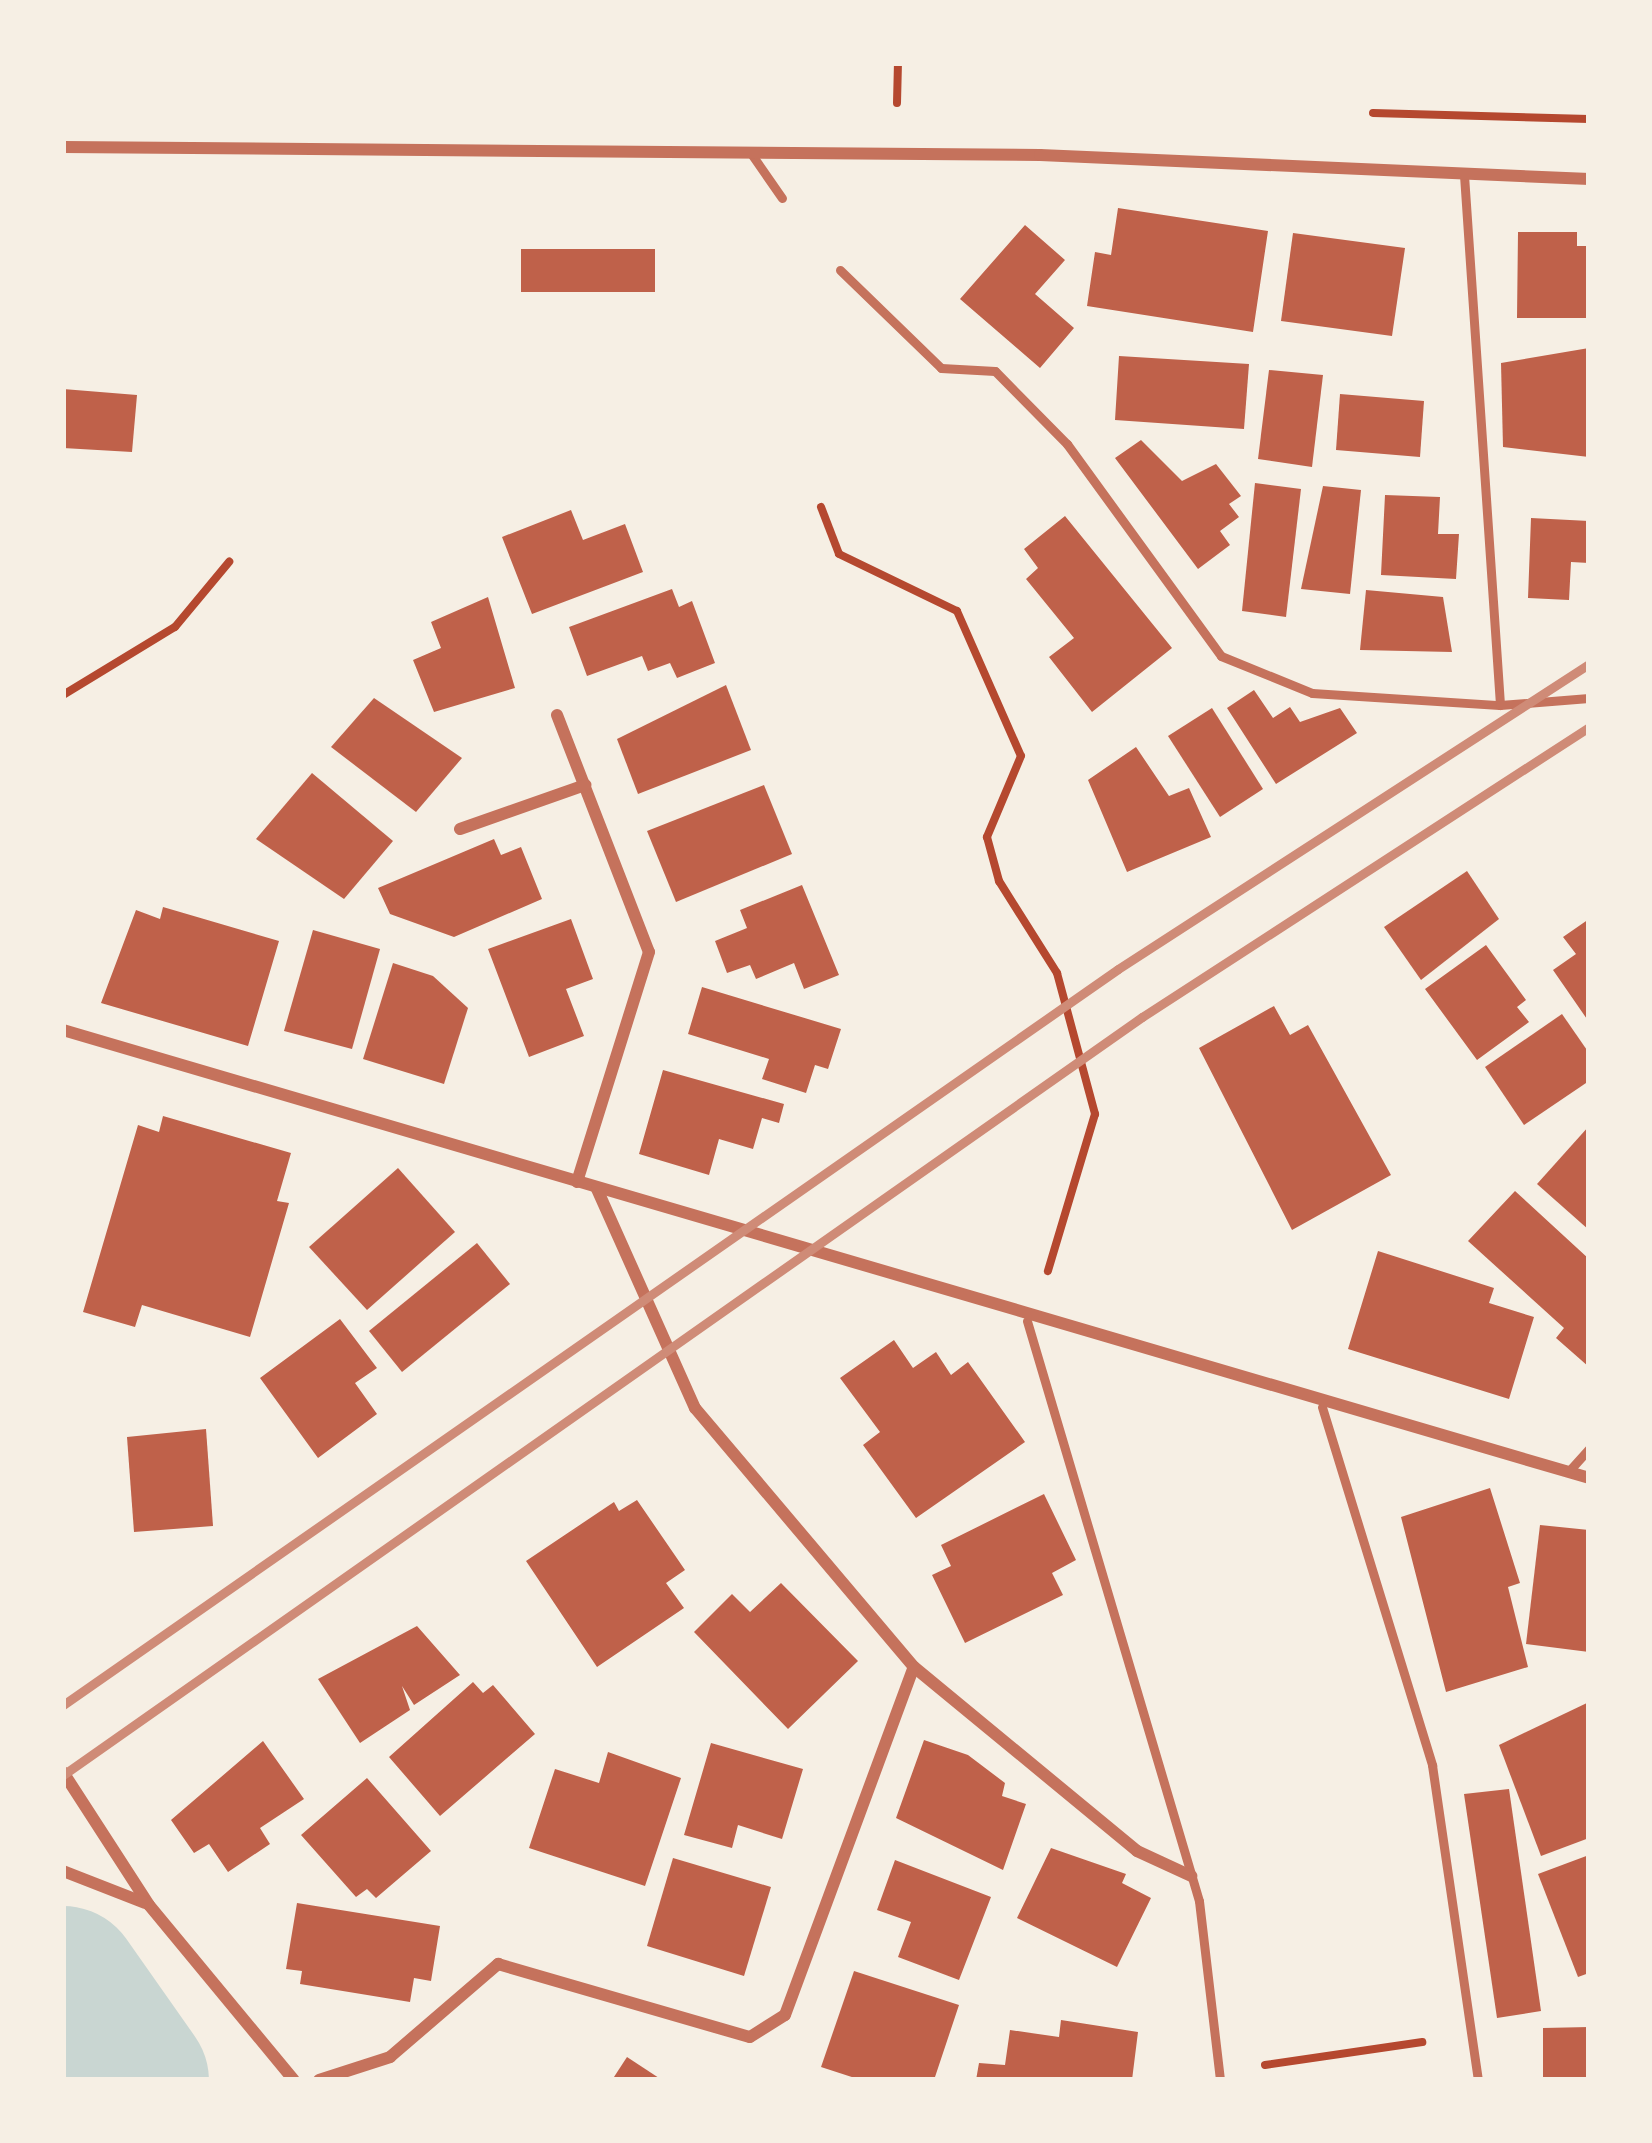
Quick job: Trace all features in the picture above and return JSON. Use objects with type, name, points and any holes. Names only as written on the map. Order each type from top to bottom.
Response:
[{"type":"street","points":[[63,147],[750,152],[1589,179]]},
{"type":"street","points":[[557,715],[649,952],[577,1182]]},
{"type":"street","points":[[460,829],[585,785]]},
{"type":"street","points":[[63,1030],[1027,1322],[1589,1478]]},
{"type":"street","points":[[598,1190],[695,1408],[914,1667],[1137,1851],[1191,1876]]},
{"type":"street","points":[[319,2080],[390,2057],[498,1964],[750,2037],[785,2015],[914,1667]]},
{"type":"street","points":[[63,1772],[148,1905],[294,2080]]},
{"type":"street","points":[[63,1871],[148,1905]]},
{"type":"lane","points":[[750,152],[782,198]]},
{"type":"lane","points":[[1464,175],[1500,705]]},
{"type":"lane","points":[[840,270],[941,368],[995,371],[1053,429],[1221,656],[1312,692],[1500,705],[1589,698]]},
{"type":"lane","points":[[1027,1322],[1191,1876],[1221,2075]]},
{"type":"lane","points":[[1322,1407],[1432,1765],[1477,2035],[1478,2080]]},
{"type":"lane","points":[[1568,1472],[1589,1449]]},
{"type":"path","points":[[821,507],[838,554],[957,611],[1021,756],[987,837],[999,880],[1057,973],[1095,1114],[1027,1322]]},
{"type":"path","points":[[63,695],[175,626],[229,562]]},
{"type":"path","points":[[1221,2075],[1477,2035]]},
{"type":"building","points":[[1118,208],[1268,231],[1253,332],[1087,306],[1095,252],[1111,255]]},
{"type":"building","points":[[1025,225],[1065,260],[1035,294],[1074,328],[1040,368],[960,299]]},
{"type":"building","points":[[1518,232],[1577,232],[1577,246],[1589,246],[1589,318],[1517,318]]},
{"type":"building","points":[[1293,233],[1405,248],[1392,336],[1281,321]]},
{"type":"building","points":[[521,249],[655,249],[655,292],[521,292]]},
{"type":"building","points":[[1589,348],[1589,457],[1503,447],[1501,363]]},
{"type":"building","points":[[1119,356],[1249,364],[1244,429],[1115,420]]},
{"type":"building","points":[[1269,370],[1323,375],[1312,467],[1258,459]]},
{"type":"building","points":[[63,389],[137,395],[132,452],[63,448]]},
{"type":"building","points":[[1340,394],[1424,401],[1420,457],[1336,450]]},
{"type":"building","points":[[1141,440],[1182,481],[1216,464],[1241,496],[1229,504],[1239,517],[1220,531],[1230,545],[1198,569],[1115,458]]},
{"type":"building","points":[[1255,483],[1301,489],[1286,617],[1242,611]]},
{"type":"building","points":[[1323,486],[1361,490],[1350,594],[1301,589]]},
{"type":"building","points":[[1385,495],[1440,497],[1438,534],[1459,534],[1456,579],[1381,575]]},
{"type":"building","points":[[571,510],[583,540],[625,524],[643,572],[532,614],[502,537]]},
{"type":"building","points":[[1065,516],[1172,648],[1092,712],[1049,657],[1074,638],[1026,579],[1038,568],[1024,549]]},
{"type":"building","points":[[1531,518],[1589,521],[1589,563],[1571,562],[1569,600],[1528,598]]},
{"type":"building","points":[[672,589],[679,607],[692,601],[715,663],[677,678],[670,663],[648,671],[642,656],[587,676],[569,627]]},
{"type":"building","points":[[1366,590],[1443,597],[1452,652],[1360,650]]},
{"type":"building","points":[[488,597],[515,688],[434,712],[413,660],[441,648],[431,622]]},
{"type":"building","points":[[726,685],[751,750],[638,794],[617,739]]},
{"type":"building","points":[[1254,690],[1273,718],[1290,707],[1300,722],[1340,708],[1357,733],[1276,784],[1227,708]]},
{"type":"building","points":[[374,698],[462,758],[416,812],[331,747]]},
{"type":"building","points":[[1212,708],[1263,789],[1220,817],[1168,736]]},
{"type":"building","points":[[1136,747],[1169,796],[1189,788],[1211,837],[1127,872],[1088,780]]},
{"type":"building","points":[[312,773],[393,841],[344,899],[256,839]]},
{"type":"building","points":[[764,785],[792,854],[676,902],[647,831]]},
{"type":"building","points":[[494,839],[501,855],[521,847],[542,899],[454,937],[390,914],[378,888]]},
{"type":"building","points":[[1467,871],[1499,919],[1421,980],[1384,927]]},
{"type":"building","points":[[802,885],[839,975],[804,989],[794,963],[756,979],[750,965],[727,973],[715,941],[747,928],[740,910]]},
{"type":"building","points":[[163,907],[279,941],[248,1046],[101,1003],[136,910],[160,919]]},
{"type":"building","points":[[571,919],[593,979],[566,989],[584,1036],[529,1057],[488,949]]},
{"type":"building","points":[[1589,919],[1589,1022],[1553,970],[1576,954],[1563,937]]},
{"type":"building","points":[[313,930],[380,949],[352,1049],[284,1031]]},
{"type":"building","points":[[1486,945],[1526,1000],[1517,1007],[1529,1022],[1477,1060],[1425,989]]},
{"type":"building","points":[[393,963],[433,976],[468,1008],[444,1084],[363,1059]]},
{"type":"building","points":[[702,987],[841,1029],[828,1069],[815,1065],[806,1093],[762,1079],[769,1059],[688,1034]]},
{"type":"building","points":[[1274,1006],[1290,1035],[1308,1025],[1391,1175],[1292,1230],[1199,1048]]},
{"type":"building","points":[[1562,1014],[1589,1053],[1589,1081],[1524,1125],[1485,1067]]},
{"type":"building","points":[[663,1070],[784,1104],[779,1123],[762,1118],[753,1149],[719,1139],[709,1175],[639,1154]]},
{"type":"building","points":[[163,1116],[291,1153],[277,1201],[289,1203],[250,1337],[142,1305],[135,1327],[83,1312],[138,1125],[159,1132]]},
{"type":"building","points":[[1589,1126],[1589,1230],[1537,1184]]},
{"type":"building","points":[[398,1168],[455,1232],[367,1310],[309,1247]]},
{"type":"building","points":[[1515,1191],[1589,1259],[1589,1367],[1556,1338],[1564,1328],[1468,1241]]},
{"type":"building","points":[[477,1243],[510,1284],[402,1372],[369,1331]]},
{"type":"building","points":[[1378,1251],[1494,1288],[1489,1303],[1534,1317],[1509,1399],[1348,1349]]},
{"type":"building","points":[[340,1319],[377,1368],[355,1383],[377,1414],[318,1458],[260,1378]]},
{"type":"building","points":[[894,1340],[913,1368],[936,1352],[951,1375],[968,1362],[1025,1442],[916,1518],[863,1445],[880,1432],[840,1378]]},
{"type":"building","points":[[206,1429],[213,1526],[134,1532],[127,1437]]},
{"type":"building","points":[[1490,1488],[1520,1583],[1508,1587],[1528,1667],[1446,1692],[1401,1517]]},
{"type":"building","points":[[1044,1494],[1076,1560],[1052,1573],[1063,1595],[965,1643],[932,1575],[951,1566],[941,1545]]},
{"type":"building","points":[[637,1500],[685,1570],[666,1583],[684,1608],[597,1667],[526,1561],[614,1502],[619,1511]]},
{"type":"building","points":[[1540,1525],[1589,1530],[1589,1652],[1526,1644]]},
{"type":"building","points":[[781,1583],[858,1661],[788,1729],[694,1632],[732,1594],[750,1612]]},
{"type":"building","points":[[417,1626],[460,1675],[414,1705],[402,1686],[410,1710],[360,1743],[318,1679]]},
{"type":"building","points":[[473,1682],[483,1693],[493,1685],[535,1734],[440,1816],[389,1757]]},
{"type":"building","points":[[1589,1702],[1589,1838],[1541,1856],[1499,1745]]},
{"type":"building","points":[[924,1740],[968,1755],[1005,1783],[1002,1796],[1026,1804],[1003,1870],[896,1818]]},
{"type":"building","points":[[263,1741],[304,1799],[260,1828],[270,1844],[228,1872],[209,1844],[194,1853],[171,1820]]},
{"type":"building","points":[[711,1743],[803,1769],[782,1839],[738,1825],[732,1848],[684,1835]]},
{"type":"building","points":[[608,1752],[681,1778],[645,1886],[529,1848],[555,1769],[599,1783]]},
{"type":"building","points":[[367,1778],[431,1851],[376,1898],[367,1889],[356,1897],[301,1835]]},
{"type":"building","points":[[1509,1789],[1541,2011],[1497,2018],[1464,1794]]},
{"type":"building","points":[[1051,1848],[1126,1874],[1122,1883],[1151,1898],[1117,1967],[1017,1918]]},
{"type":"building","points":[[1589,1855],[1589,1973],[1578,1977],[1538,1874]]},
{"type":"building","points":[[673,1858],[771,1887],[744,1976],[647,1946]]},
{"type":"building","points":[[895,1860],[991,1897],[959,1980],[898,1957],[911,1922],[877,1910]]},
{"type":"building","points":[[297,1903],[440,1926],[431,1981],[414,1978],[410,2002],[300,1984],[302,1971],[286,1969]]},
{"type":"building","points":[[854,1971],[959,2005],[934,2080],[861,2080],[821,2067]]},
{"type":"building","points":[[1061,2020],[1138,2032],[1132,2080],[976,2080],[979,2063],[1005,2065],[1010,2030],[1059,2037]]},
{"type":"building","points":[[1589,2027],[1589,2080],[1543,2080],[1543,2028]]},
{"type":"building","points":[[627,2057],[662,2080],[612,2080]]},
{"type":"waterway","points":[[63,1982],[132,2080]]},
{"type":"railway","points":[[63,1705],[1118,969],[1589,664]]},
{"type":"railway","points":[[63,1775],[1142,1017],[1589,727]]}]
